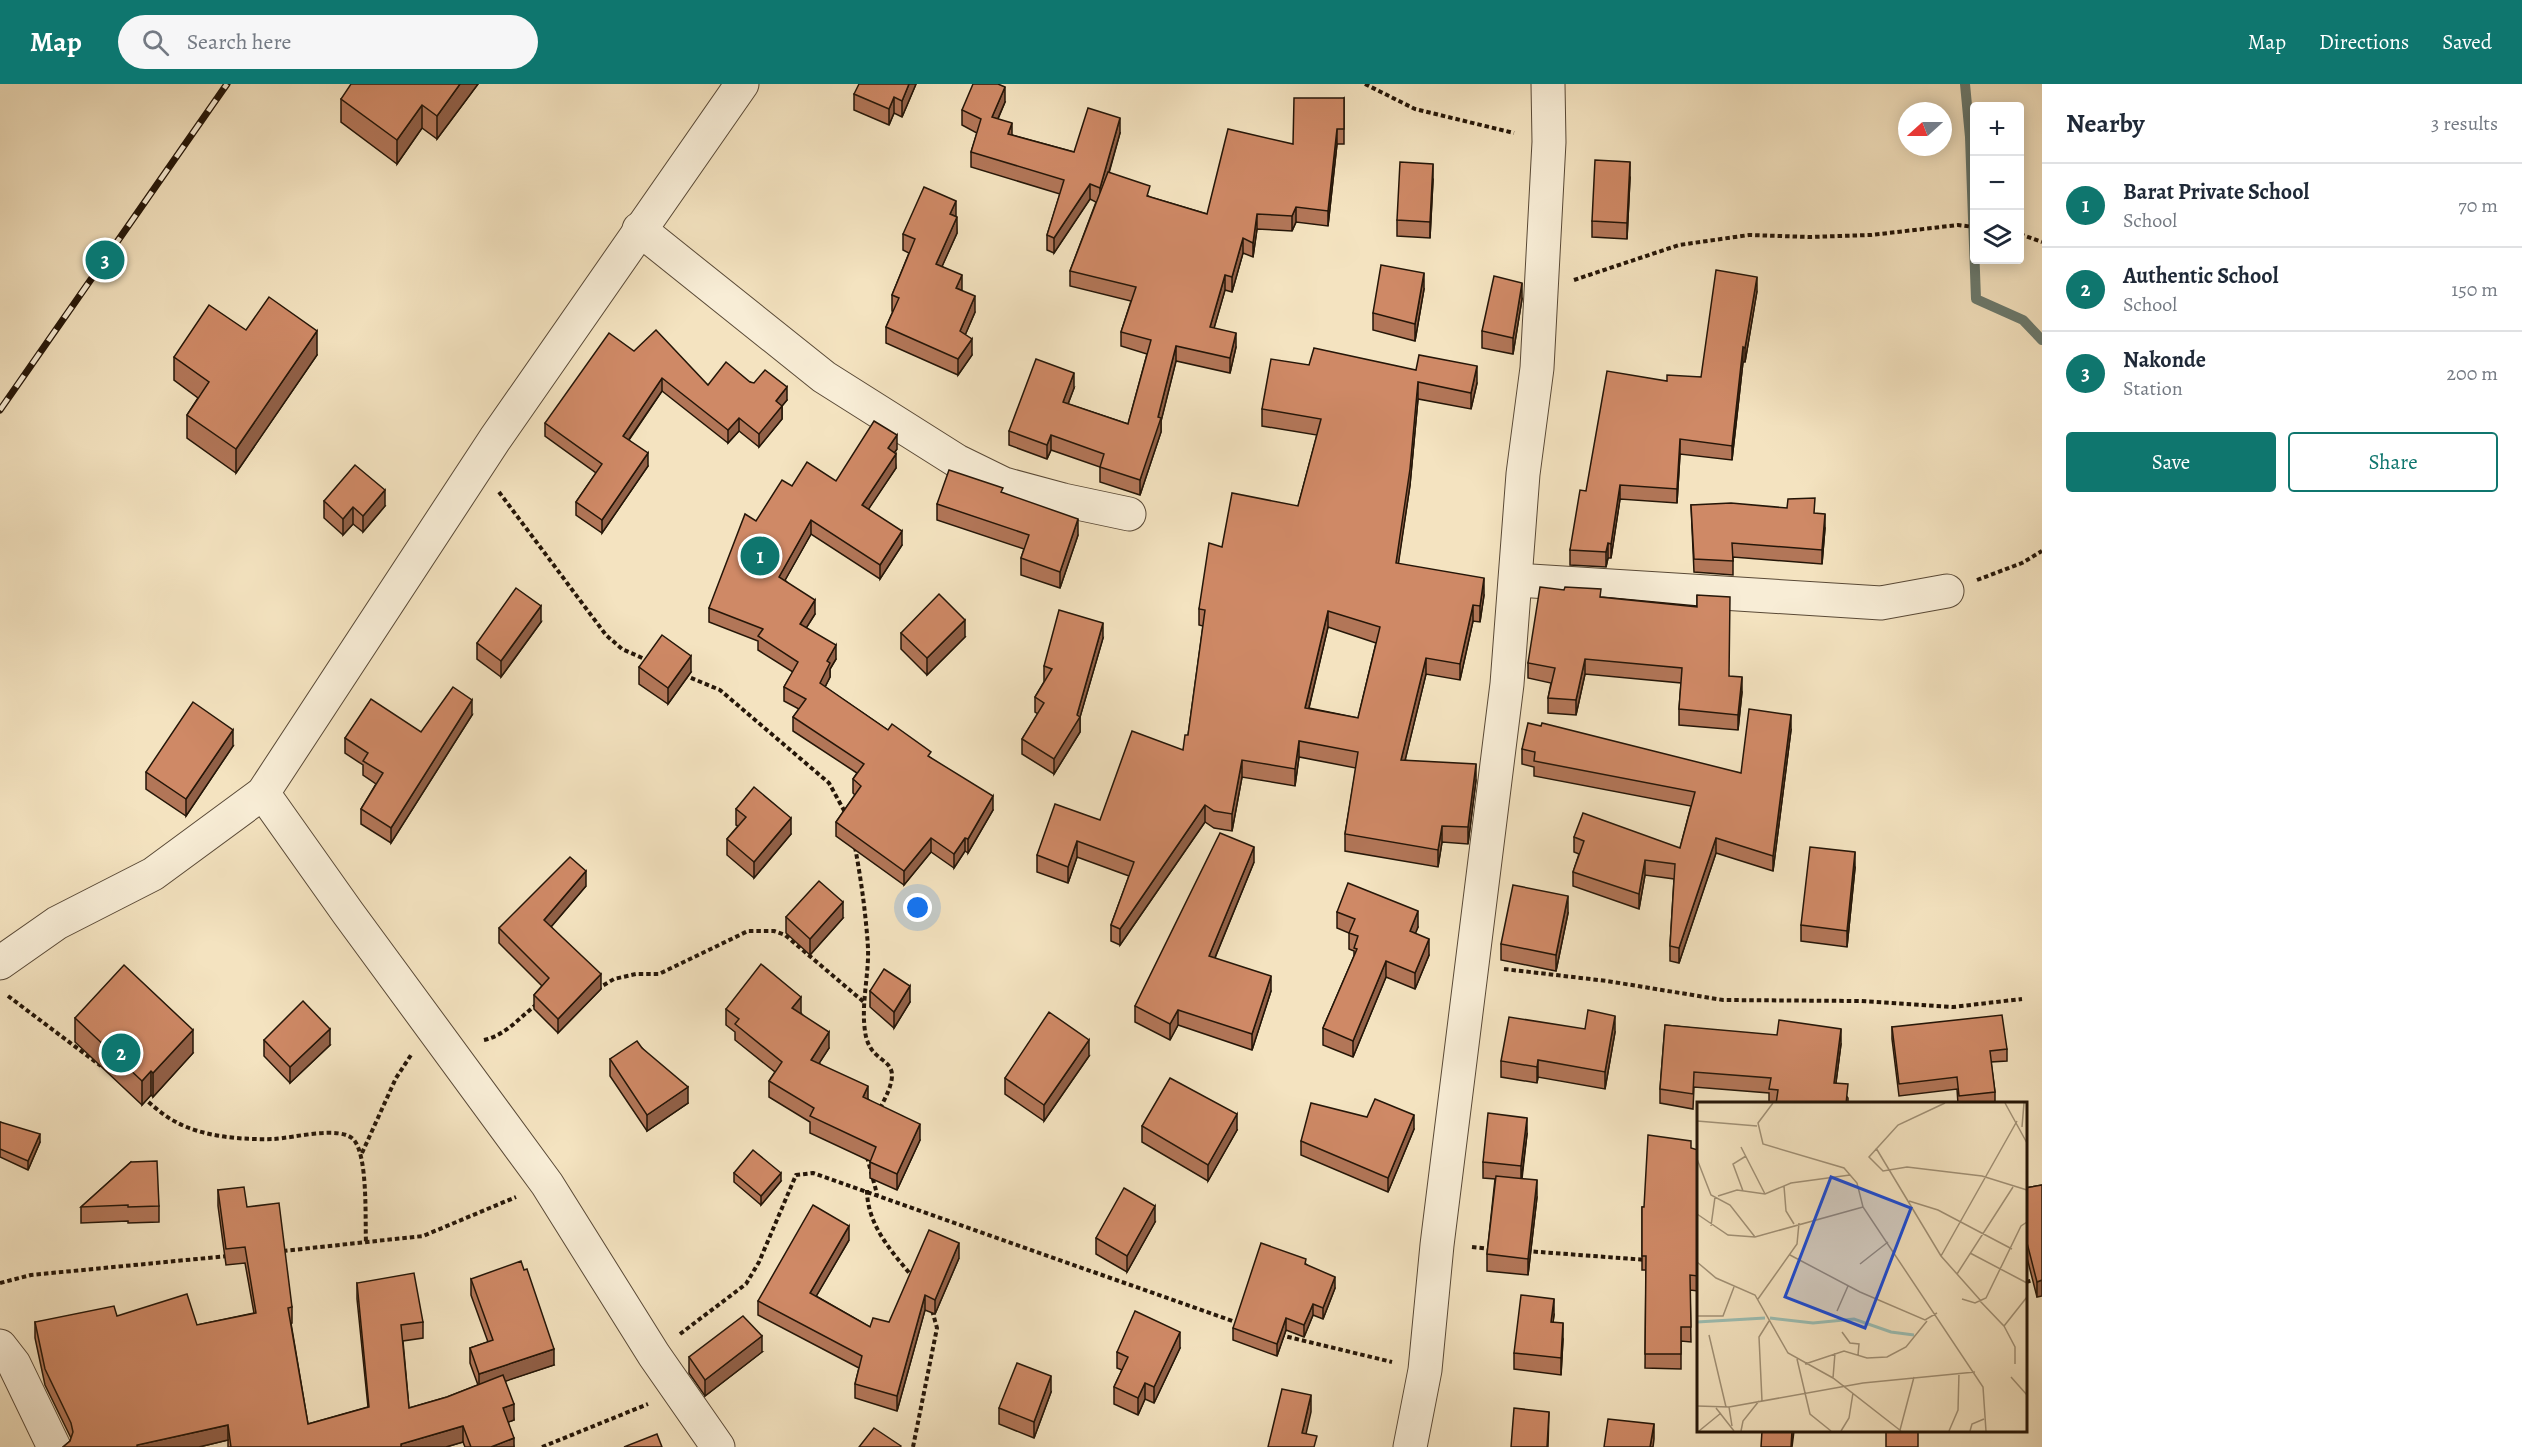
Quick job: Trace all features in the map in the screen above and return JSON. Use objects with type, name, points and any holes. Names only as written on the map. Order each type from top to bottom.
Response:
[{"type":"street","points":[[0,963],[57,923],[153,874],[263,793],[479,464],[742,84]]},
{"type":"street","points":[[1410,1447],[1425,1370],[1437,1245],[1507,684],[1524,474],[1538,368],[1549,142],[1548,84]]},
{"type":"street","points":[[639,230],[824,377],[957,461],[1004,484],[1129,514]]},
{"type":"street","points":[[1516,580],[1881,603],[1947,591]]},
{"type":"street","points":[[263,793],[441,1042],[546,1184],[654,1355],[718,1447]]},
{"type":"street","points":[[0,1346],[14,1364],[54,1447]]},
{"type":"path","points":[[1365,84],[1415,109],[1549,142]]},
{"type":"path","points":[[1541,292],[1679,245],[1749,236],[1861,236],[1958,225],[1970,226]]},
{"type":"path","points":[[2024,236],[2042,242]]},
{"type":"path","points":[[479,464],[606,635],[622,649],[657,665]]},
{"type":"path","points":[[1947,591],[2022,562],[2042,551]]},
{"type":"path","points":[[679,673],[720,690],[829,783],[849,820]]},
{"type":"path","points":[[854,840],[868,948],[864,1029],[868,1042],[891,1068],[893,1074],[891,1090],[876,1116]]},
{"type":"path","points":[[590,994],[614,979],[636,974],[659,974],[748,932],[762,930],[785,935],[866,1003]]},
{"type":"path","points":[[1471,964],[1607,981],[1724,1000],[1861,1001],[1953,1007],[2022,999]]},
{"type":"path","points":[[0,990],[110,1073]]},
{"type":"path","points":[[366,1243],[362,1154],[402,1065],[419,1047],[441,1042],[495,1037],[540,1003]]},
{"type":"path","points":[[137,1094],[174,1121],[190,1129],[260,1138],[332,1132],[353,1138],[362,1154]]},
{"type":"path","points":[[866,1151],[877,1194]]},
{"type":"path","points":[[654,1355],[746,1284],[759,1262],[796,1175],[804,1173],[821,1174],[1244,1324]]},
{"type":"path","points":[[273,1252],[413,1238],[432,1233],[546,1184]]},
{"type":"path","points":[[867,1190],[867,1205],[882,1238],[916,1281]]},
{"type":"path","points":[[1437,1245],[1497,1249]]},
{"type":"path","points":[[1520,1251],[1651,1261]]},
{"type":"path","points":[[0,1283],[31,1275],[238,1255]]},
{"type":"path","points":[[2027,1282],[2042,1278]]},
{"type":"path","points":[[913,1447],[937,1328],[928,1300]]},
{"type":"path","points":[[1275,1334],[1425,1370]]},
{"type":"path","points":[[542,1447],[680,1392]]},
{"type":"building","points":[[351,84],[460,84],[437,116],[422,105],[397,140],[341,99]]},
{"type":"building","points":[[859,84],[909,84],[902,101],[894,97],[889,109],[854,94]]},
{"type":"building","points":[[973,84],[998,84],[1005,87],[992,117],[1012,123],[1008,134],[1074,152],[1088,108],[1120,118],[1100,188],[1090,184],[1054,238],[1047,235],[1064,180],[971,152],[981,119],[962,110]]},
{"type":"building","points":[[1294,98],[1344,98],[1344,129],[1337,129],[1328,211],[1296,207],[1292,216],[1257,214],[1253,243],[1243,238],[1232,277],[1225,275],[1210,327],[1236,333],[1230,358],[1176,346],[1158,417],[1161,418],[1140,480],[1100,467],[1104,454],[1051,435],[1047,445],[1009,431],[1036,359],[1074,373],[1063,402],[1128,424],[1151,340],[1121,332],[1136,287],[1070,271],[1108,172],[1150,186],[1147,196],[1207,214],[1228,129],[1293,144]]},
{"type":"building","points":[[1595,160],[1630,162],[1627,223],[1592,221]]},
{"type":"building","points":[[1400,162],[1433,164],[1430,222],[1397,220]]},
{"type":"building","points":[[924,187],[956,201],[950,214],[957,217],[936,264],[962,275],[956,288],[975,296],[960,331],[972,339],[958,359],[886,327],[899,298],[892,295],[915,239],[903,234]]},
{"type":"building","points":[[1381,265],[1424,273],[1415,324],[1373,313]]},
{"type":"building","points":[[1716,270],[1757,277],[1745,348],[1743,347],[1732,446],[1680,439],[1677,489],[1620,485],[1611,544],[1608,543],[1606,552],[1570,550],[1580,490],[1586,491],[1607,371],[1667,381],[1667,375],[1701,377]]},
{"type":"building","points":[[1494,276],[1522,283],[1513,338],[1482,331]]},
{"type":"building","points":[[269,297],[317,331],[236,449],[187,415],[209,382],[174,357],[209,305],[246,330]]},
{"type":"building","points":[[656,330],[708,385],[726,362],[754,383],[765,370],[787,387],[776,401],[782,406],[759,434],[739,418],[728,430],[662,378],[623,436],[648,453],[602,520],[576,502],[602,464],[545,423],[609,333],[634,351]]},
{"type":"building","points":[[1314,348],[1416,370],[1419,355],[1477,366],[1471,393],[1418,382],[1410,469],[1396,563],[1484,578],[1480,606],[1473,605],[1460,664],[1426,658],[1401,760],[1476,764],[1468,827],[1442,826],[1438,850],[1345,834],[1358,752],[1299,741],[1295,769],[1242,760],[1232,814],[1214,811],[1205,805],[1120,929],[1111,925],[1134,862],[1077,841],[1068,867],[1037,855],[1055,804],[1100,820],[1132,731],[1183,750],[1185,735],[1188,735],[1205,610],[1199,609],[1209,543],[1222,547],[1232,493],[1298,506],[1321,419],[1262,409],[1271,359],[1309,365]],"holes":[[[1328,611],[1380,627],[1358,718],[1305,708]]]},
{"type":"building","points":[[874,421],[897,435],[888,448],[896,454],[862,505],[902,531],[880,565],[811,520],[779,577],[815,600],[800,624],[836,645],[827,661],[830,663],[820,683],[888,730],[892,724],[931,752],[928,756],[993,796],[968,839],[965,838],[954,854],[931,838],[904,871],[836,822],[861,786],[853,779],[864,764],[793,717],[806,699],[784,687],[798,662],[758,636],[763,629],[709,608],[745,514],[756,521],[782,480],[792,486],[807,462],[836,481]]},
{"type":"building","points":[[355,465],[385,490],[363,516],[353,507],[343,519],[324,501]]},
{"type":"building","points":[[949,470],[1003,488],[1001,492],[1078,519],[1060,572],[1021,558],[1029,535],[937,504]]},
{"type":"building","points":[[1815,498],[1814,513],[1825,514],[1822,550],[1732,543],[1733,561],[1694,559],[1691,505],[1731,503],[1787,508],[1788,499]]},
{"type":"building","points":[[1540,587],[1564,590],[1565,587],[1601,589],[1600,597],[1697,607],[1697,595],[1730,597],[1729,676],[1742,677],[1738,715],[1679,709],[1682,668],[1585,659],[1576,700],[1548,698],[1555,668],[1528,663]]},
{"type":"building","points":[[516,588],[541,606],[501,661],[477,643]]},
{"type":"building","points":[[939,594],[965,620],[927,658],[901,633]]},
{"type":"building","points":[[1059,610],[1103,623],[1077,715],[1080,717],[1054,759],[1022,739],[1044,703],[1035,697],[1052,669],[1044,666]]},
{"type":"building","points":[[662,635],[691,656],[668,688],[639,667]]},
{"type":"building","points":[[453,687],[472,700],[391,828],[361,809],[383,773],[363,761],[368,753],[345,738],[371,699],[421,732]]},
{"type":"building","points":[[193,702],[233,730],[186,799],[146,772]]},
{"type":"building","points":[[1749,709],[1791,715],[1773,856],[1716,838],[1679,948],[1670,946],[1675,864],[1645,860],[1639,894],[1573,872],[1584,841],[1574,837],[1583,813],[1680,848],[1695,792],[1534,761],[1535,752],[1522,749],[1528,723],[1541,726],[1542,723],[1741,773]]},
{"type":"building","points":[[754,787],[791,818],[754,862],[727,839],[746,817],[736,809]]},
{"type":"building","points":[[1220,833],[1254,847],[1209,956],[1271,976],[1252,1034],[1178,1010],[1170,1024],[1135,1006]]},
{"type":"building","points":[[1810,847],[1855,852],[1847,931],[1801,925]]},
{"type":"building","points":[[570,857],[586,871],[544,920],[601,974],[558,1019],[534,995],[549,978],[499,928]]},
{"type":"building","points":[[819,881],[843,902],[810,939],[786,917]]},
{"type":"building","points":[[1348,883],[1418,911],[1410,931],[1429,939],[1415,973],[1386,961],[1353,1041],[1323,1028],[1357,949],[1354,948],[1358,936],[1349,933],[1355,919],[1337,912]]},
{"type":"building","points":[[1513,885],[1568,896],[1556,955],[1501,944]]},
{"type":"building","points":[[761,964],[801,997],[792,1008],[829,1032],[811,1060],[868,1086],[863,1097],[920,1124],[897,1174],[870,1162],[876,1147],[810,1116],[814,1108],[769,1081],[782,1062],[735,1024],[739,1019],[726,1009]]},
{"type":"building","points":[[124,965],[193,1030],[153,1073],[151,1071],[142,1081],[75,1018]]},
{"type":"building","points":[[884,969],[910,986],[894,1012],[870,991]]},
{"type":"building","points":[[303,1001],[330,1029],[290,1067],[264,1040]]},
{"type":"building","points":[[1588,1010],[1615,1016],[1605,1072],[1538,1060],[1537,1067],[1501,1061],[1509,1017],[1585,1029]]},
{"type":"building","points":[[1049,1012],[1089,1040],[1044,1105],[1005,1078]]},
{"type":"building","points":[[2002,1015],[2007,1049],[1990,1051],[1995,1092],[1959,1096],[1957,1077],[1899,1084],[1892,1027]]},
{"type":"building","points":[[1779,1020],[1841,1029],[1834,1083],[1848,1084],[1846,1102],[1776,1102],[1778,1090],[1769,1089],[1771,1078],[1694,1072],[1693,1094],[1660,1089],[1665,1025],[1777,1035]]},
{"type":"building","points":[[637,1041],[642,1048],[688,1087],[647,1115],[610,1059]]},
{"type":"building","points":[[1170,1078],[1237,1114],[1208,1165],[1142,1126]]},
{"type":"building","points":[[1375,1099],[1414,1115],[1388,1178],[1301,1141],[1311,1103],[1367,1117]]},
{"type":"building","points":[[1488,1113],[1527,1118],[1521,1166],[1483,1162]]},
{"type":"building","points":[[0,1122],[40,1134],[28,1161],[0,1149]]},
{"type":"building","points":[[1648,1135],[1691,1141],[1691,1148],[1697,1150],[1697,1276],[1690,1275],[1691,1327],[1681,1327],[1681,1354],[1645,1354],[1646,1256],[1642,1256],[1642,1207],[1644,1207]]},
{"type":"building","points":[[753,1150],[781,1173],[761,1196],[734,1173]]},
{"type":"building","points":[[157,1161],[159,1206],[81,1207],[131,1162]]},
{"type":"building","points":[[1496,1176],[1537,1180],[1528,1259],[1487,1254]]},
{"type":"building","points":[[2042,1185],[2042,1280],[2037,1282],[2027,1243],[2027,1188]]},
{"type":"building","points":[[244,1187],[247,1207],[279,1203],[292,1307],[288,1308],[308,1424],[369,1407],[357,1283],[414,1273],[423,1322],[401,1325],[409,1408],[447,1397],[503,1375],[514,1404],[503,1408],[514,1438],[491,1447],[471,1447],[463,1426],[401,1444],[401,1447],[231,1447],[228,1425],[137,1445],[137,1447],[63,1447],[70,1441],[73,1432],[71,1423],[45,1369],[35,1322],[114,1306],[117,1316],[187,1294],[197,1325],[256,1313],[245,1247],[226,1249],[218,1190]]},
{"type":"building","points":[[1124,1188],[1155,1206],[1127,1256],[1096,1238]]},
{"type":"building","points":[[813,1205],[849,1226],[810,1293],[870,1327],[873,1318],[889,1322],[929,1230],[959,1243],[935,1300],[925,1295],[897,1396],[855,1384],[862,1356],[758,1301]]},
{"type":"building","points":[[1261,1243],[1306,1259],[1305,1264],[1335,1277],[1323,1308],[1313,1304],[1304,1325],[1286,1318],[1277,1344],[1233,1328]]},
{"type":"building","points":[[521,1261],[524,1270],[527,1269],[554,1349],[479,1374],[470,1348],[493,1340],[471,1279]]},
{"type":"building","points":[[1521,1295],[1554,1299],[1551,1322],[1563,1323],[1561,1358],[1514,1353]]},
{"type":"building","points":[[1135,1311],[1180,1332],[1154,1387],[1145,1383],[1138,1398],[1114,1387],[1128,1357],[1117,1352]]},
{"type":"building","points":[[743,1316],[762,1336],[705,1380],[689,1357]]},
{"type":"building","points":[[1017,1363],[1051,1376],[1034,1422],[999,1408]]},
{"type":"building","points":[[1282,1389],[1311,1395],[1302,1433],[1317,1436],[1314,1447],[1268,1447]]},
{"type":"building","points":[[1514,1408],[1549,1412],[1547,1447],[1511,1447]]},
{"type":"building","points":[[1608,1419],[1654,1424],[1650,1447],[1604,1447]]},
{"type":"building","points":[[874,1428],[901,1446],[859,1447]]},
{"type":"building","points":[[1762,1432],[1792,1432],[1791,1447],[1761,1447]]},
{"type":"building","points":[[1886,1432],[1918,1432],[1918,1447],[1886,1447]]},
{"type":"building","points":[[657,1434],[662,1447],[624,1447]]},
{"type":"waterway","points":[[1965,84],[1970,137],[1976,299],[2023,320],[2042,340]]},
{"type":"railway","points":[[0,410],[227,84]]},
{"type":"place","name":"Nakonde","points":[[105,260]]},
{"type":"place","name":"Barat Private School","points":[[760,556]]},
{"type":"place","name":"Authentic School","points":[[121,1053]]}]
